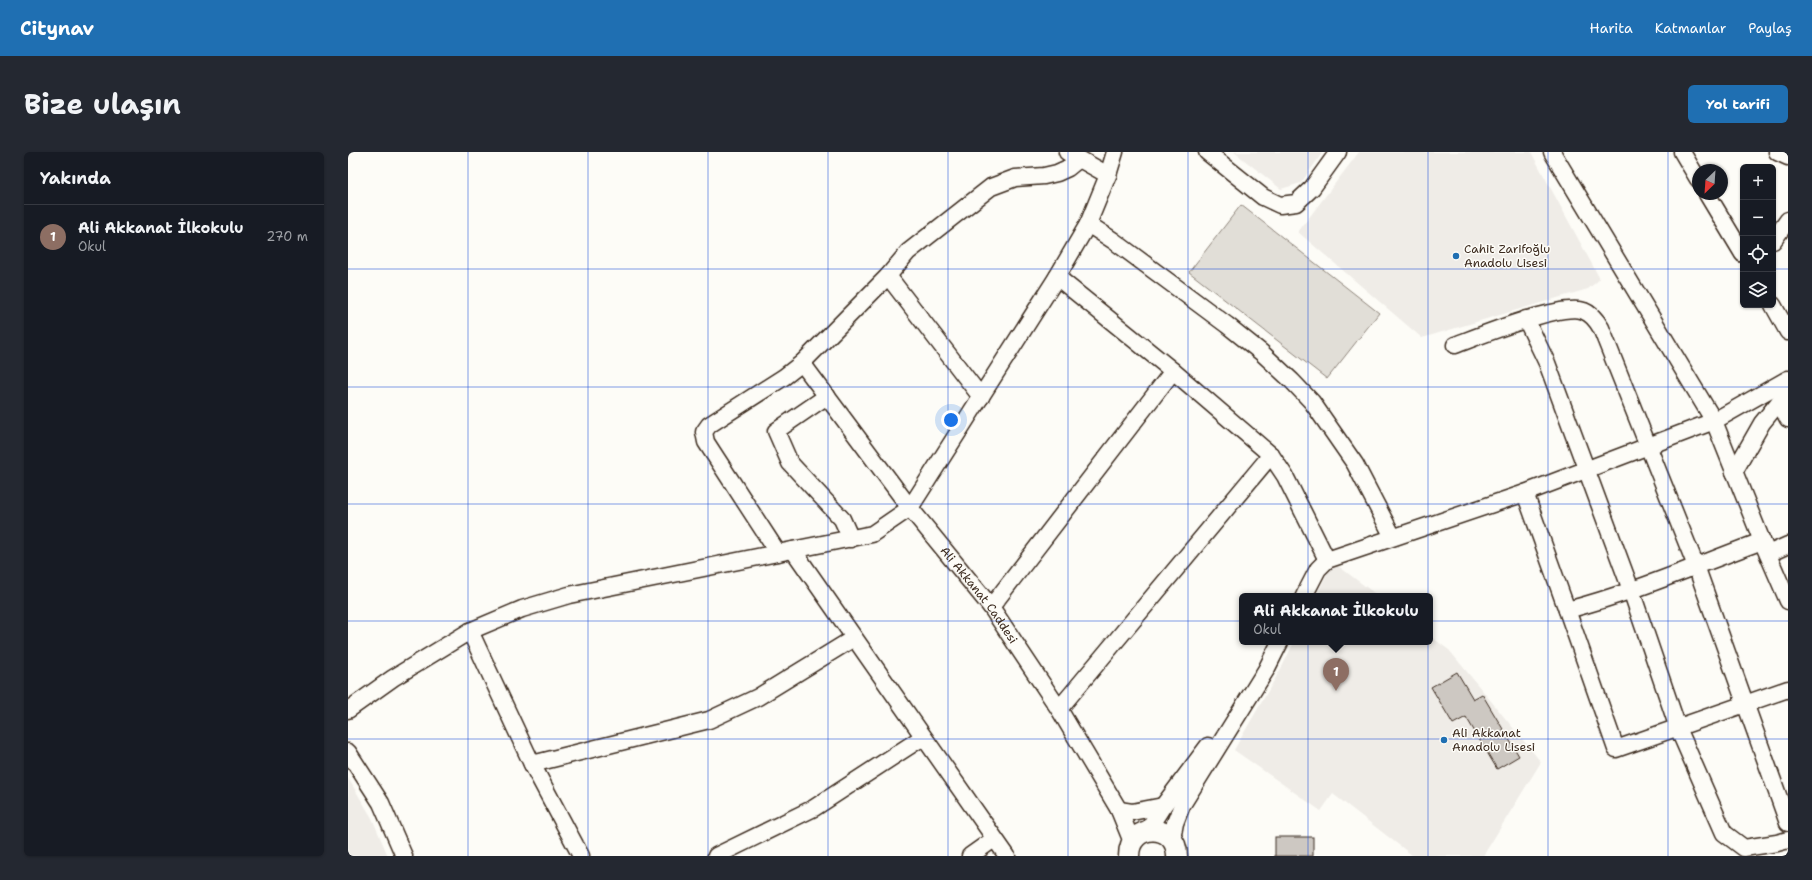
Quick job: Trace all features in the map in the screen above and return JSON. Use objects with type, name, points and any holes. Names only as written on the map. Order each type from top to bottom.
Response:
[{"type":"main road","points":[[1136,843],[1159,831],[1166,834],[1176,851]]},
{"type":"street","points":[[348,710],[393,678],[470,631],[522,609],[569,595],[872,534],[910,508],[1057,277],[1088,224],[1108,175],[1115,152]]},
{"type":"street","points":[[1207,152],[1263,197],[1280,205],[1296,203],[1306,193],[1338,152]]},
{"type":"street","points":[[1552,152],[1714,421],[1788,601]]},
{"type":"street","points":[[1682,152],[1692,169]]},
{"type":"street","points":[[1777,152],[1788,157]]},
{"type":"street","points":[[1007,856],[994,840],[854,638],[785,552],[706,442],[704,432],[709,425],[802,364],[888,276],[908,252],[991,187],[1015,178],[1044,176],[1057,173],[1068,168],[1073,155],[1108,175]]},
{"type":"street","points":[[1711,200],[1740,249]]},
{"type":"street","points":[[1776,237],[1788,220]]},
{"type":"street","points":[[1088,224],[1114,241],[1228,325],[1262,353],[1292,381],[1312,402],[1354,464],[1393,538]]},
{"type":"street","points":[[888,276],[981,397]]},
{"type":"street","points":[[1057,277],[1173,371],[1271,455],[1286,476],[1327,560]]},
{"type":"street","points":[[1774,308],[1788,332]]},
{"type":"street","points":[[1455,345],[1526,319],[1572,309],[1584,311],[1596,319],[1601,328],[1696,566],[1788,823]]},
{"type":"street","points":[[1526,319],[1547,363],[1631,590],[1678,728],[1724,833],[1744,848],[1788,840]]},
{"type":"street","name":"Ali Akkanat Caddesi","points":[[802,364],[910,508],[991,607],[1059,710],[1119,810],[1136,843]]},
{"type":"street","points":[[991,607],[1173,371]]},
{"type":"street","points":[[1306,593],[1318,569],[1327,560],[1525,493],[1714,421],[1788,379]]},
{"type":"street","points":[[827,396],[776,431],[790,464],[842,519],[851,539]]},
{"type":"street","points":[[1734,472],[1762,423],[1784,397]]},
{"type":"street","points":[[1784,397],[1788,419]]},
{"type":"street","points":[[1059,710],[1271,455]]},
{"type":"street","points":[[1525,493],[1616,749],[1788,689]]},
{"type":"street","points":[[1567,610],[1594,603],[1696,566],[1765,548],[1788,545]]},
{"type":"street","points":[[470,631],[532,764],[581,856]]},
{"type":"street","points":[[532,764],[708,720],[758,697],[854,638]]},
{"type":"street","points":[[1176,851],[1175,823],[1182,805],[1266,670],[1278,645]]},
{"type":"street","points":[[1136,843],[1162,806],[1266,670]]},
{"type":"street","points":[[716,856],[814,808],[923,737]]},
{"type":"street","points":[[348,752],[381,803],[404,856]]},
{"type":"street","points":[[1119,810],[1132,812],[1162,806]]},
{"type":"street","points":[[970,856],[994,840]]},
{"type":"shaded area","points":[[1234,152],[1323,152],[1301,183],[1281,189]]},
{"type":"shaded area","name":"Cahit Zarifoğlu Anadolu Lisesi","points":[[1359,152],[1531,152],[1600,279],[1588,289],[1422,338],[1298,232]]},
{"type":"shaded area","points":[[1241,205],[1379,313],[1327,379],[1189,272]]},
{"type":"shaded area","points":[[1333,562],[1374,593],[1318,593]]},
{"type":"shaded area","points":[[1433,638],[1449,650],[1541,762],[1483,856],[1413,856],[1333,794],[1321,811],[1234,750],[1283,665],[1293,645],[1433,645]]},
{"type":"shaded area","points":[[348,778],[372,818],[388,856],[348,856]]},
{"type":"building","points":[[1457,672],[1473,699],[1482,694],[1519,756],[1497,769],[1466,717],[1453,724],[1431,687]]},
{"type":"building","points":[[1275,837],[1313,837],[1313,856],[1275,856]]},
{"type":"place","name":"Cahit Zarifoğlu Anadolu Lisesi","points":[[1456,256]]},
{"type":"place","name":"Ali Akkanat İlkokulu","points":[[1336,691]]},
{"type":"place","name":"Ali Akkanat Anadolu Lisesi","points":[[1444,740]]}]
